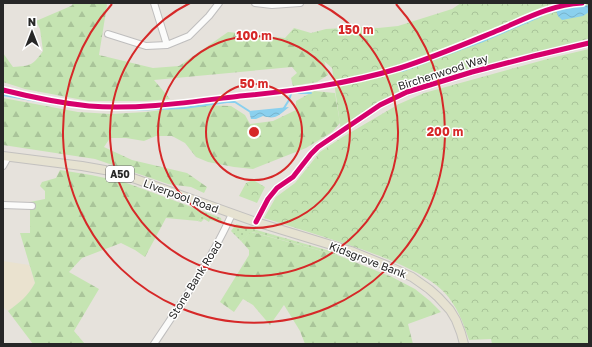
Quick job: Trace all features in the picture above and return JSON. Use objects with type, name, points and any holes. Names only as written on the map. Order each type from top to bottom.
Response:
[{"type":"main road","name":"Liverpool Road","points":[[5,157],[82,166],[116,172],[232,214],[286,231]]},
{"type":"main road","name":"Kidsgrove Bank","points":[[286,231],[351,251],[412,277],[429,288],[450,310],[461,333],[464,344]]},
{"type":"street","points":[[154,3],[167,45]]},
{"type":"street","points":[[108,34],[146,46],[167,45],[189,36],[209,16],[219,3]]},
{"type":"street","points":[[255,3],[300,3]]},
{"type":"street","name":"Birchenwood Way","points":[[256,222],[276,188],[293,176],[318,147],[380,105],[407,92],[435,83],[534,56],[589,43]]},
{"type":"street","points":[[3,166],[5,157]]},
{"type":"street","points":[[3,205],[32,206]]},
{"type":"street","name":"Stone Bank Road","points":[[154,344],[203,268],[222,236],[232,214]]},
{"type":"shaded area","points":[[3,261],[29,265],[35,283],[23,300],[8,311],[3,307]]},
{"type":"green space","points":[[74,3],[106,3],[107,5],[99,55],[153,68],[179,66],[228,32],[285,38],[299,50],[316,54],[324,60],[328,75],[317,82],[293,86],[291,78],[297,73],[292,67],[154,80],[170,99],[146,101],[88,101],[25,89],[3,82],[3,53],[13,67],[24,66],[34,62],[43,51],[40,29],[36,21],[71,6]]},
{"type":"green space","points":[[461,3],[589,3],[589,43],[405,94],[341,131],[332,68],[316,54],[299,50],[285,38],[294,28],[311,33],[326,29],[398,26],[452,9]]},
{"type":"green space","points":[[589,49],[589,344],[492,344],[491,339],[469,340],[453,303],[444,292],[424,277],[412,270],[373,253],[264,218],[276,197],[295,183],[320,152],[399,104],[424,93]]},
{"type":"green space","points":[[314,91],[335,93],[340,123],[332,132],[306,148],[253,169],[208,162],[196,157],[185,143],[172,136],[156,136],[144,141],[126,138],[110,138],[104,147],[132,160],[187,173],[207,187],[204,193],[191,187],[168,184],[95,159],[3,145],[3,98],[78,112],[111,114],[146,112],[202,105],[231,106],[245,115],[250,124],[273,121],[296,110],[296,101]]},
{"type":"green space","points":[[60,170],[124,182],[205,212],[198,221],[166,218],[145,257],[121,243],[82,258],[69,272],[99,289],[74,331],[85,344],[33,344],[8,311],[23,299],[35,283],[20,233],[30,233],[30,202],[45,199],[45,191],[40,186],[42,182],[56,178]]},
{"type":"green space","points":[[253,180],[265,187],[257,203],[239,196],[246,183]]},
{"type":"green space","points":[[205,212],[221,218],[222,223],[210,220],[209,222],[204,219],[201,222],[198,221]]},
{"type":"green space","points":[[236,224],[337,253],[337,255],[252,232],[241,241],[231,231]]},
{"type":"green space","points":[[251,232],[337,255],[392,277],[415,289],[441,312],[408,324],[413,344],[305,344],[300,331],[284,305],[270,325],[253,305],[243,299],[234,312],[220,302],[249,255],[249,250],[241,241]]},
{"type":"water","points":[[589,5],[589,12],[583,16],[562,20],[558,16],[556,10]]},
{"type":"water","points":[[289,107],[277,116],[263,116],[256,119],[251,119],[249,111]]},
{"type":"waterway","points":[[549,13],[556,10]]},
{"type":"waterway","points":[[402,71],[483,41],[541,16]]},
{"type":"waterway","points":[[284,108],[292,91],[299,93],[311,93]]},
{"type":"waterway","points":[[3,95],[72,107],[128,110],[184,108],[235,102],[249,111]]},
{"type":"cycle path","points":[[3,90],[46,100],[78,105],[126,107],[184,103],[341,83],[400,68],[450,50],[549,9],[582,3]]},
{"type":"cycle path","points":[[256,222],[268,199],[277,188],[293,177],[318,147],[380,105],[407,92],[472,72],[589,43]]}]
